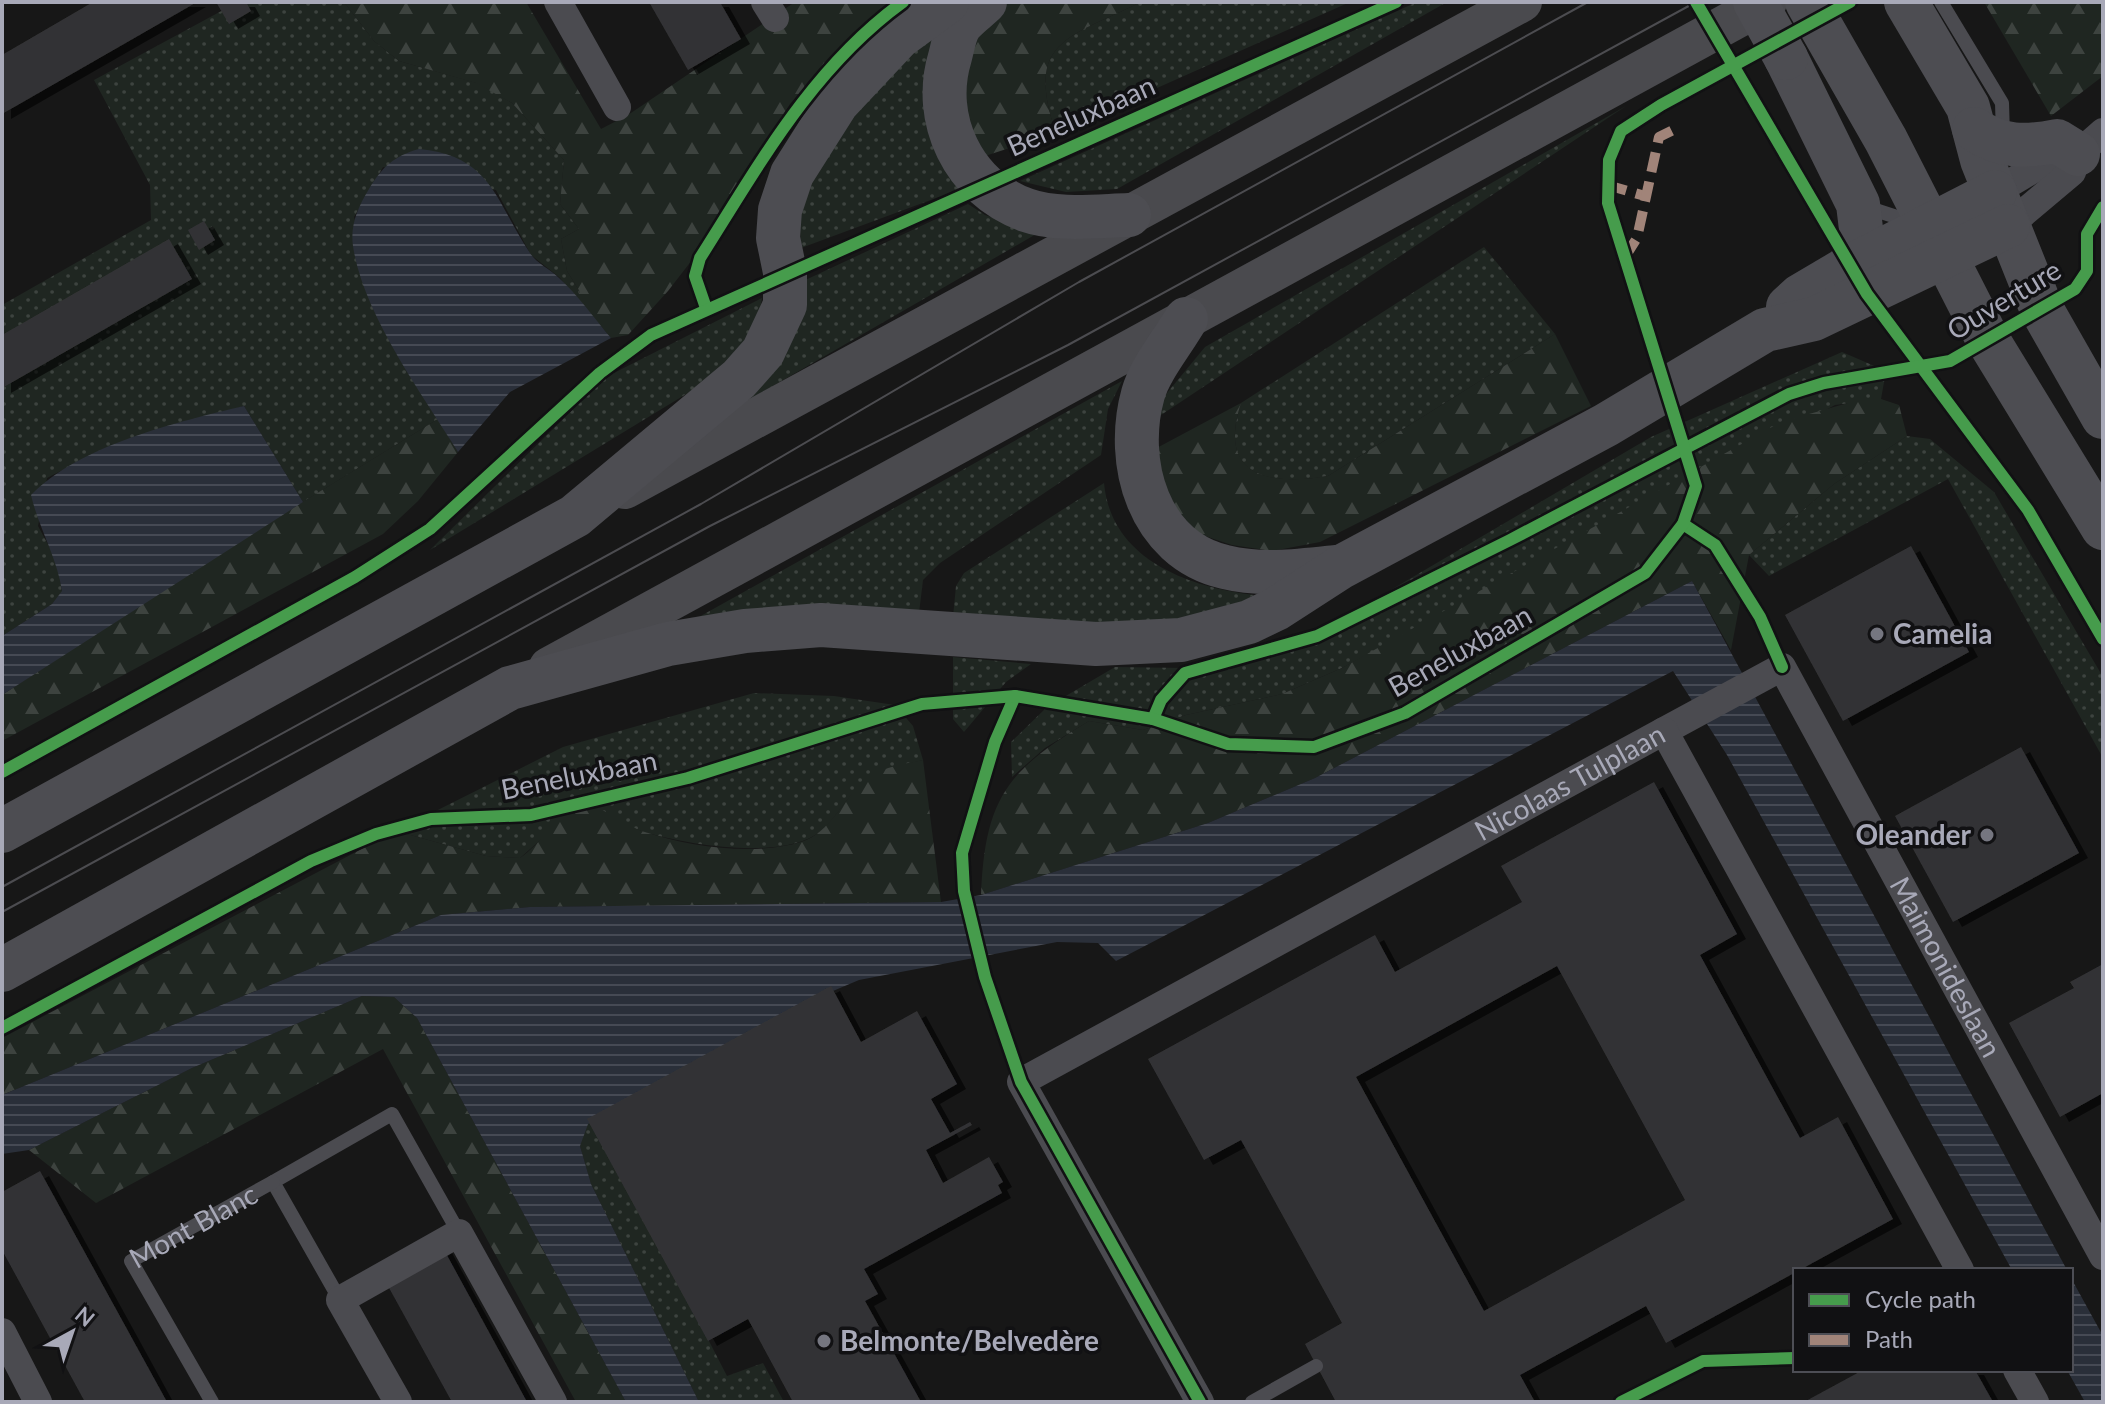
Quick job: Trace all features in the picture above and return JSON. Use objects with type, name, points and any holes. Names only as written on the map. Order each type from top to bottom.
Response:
[{"type":"main road","points":[[575,516],[739,379],[763,352],[785,305],[785,272],[778,238],[780,210],[792,174],[837,103],[899,37],[947,2]]},
{"type":"main road","points":[[985,2],[960,25],[945,75],[945,118],[958,153],[984,185],[1026,210],[1069,216],[1129,215]]},
{"type":"main road","points":[[2,831],[1522,2]]},
{"type":"main road","points":[[1755,2],[1858,204],[1862,237],[1849,267]]},
{"type":"main road","points":[[2,970],[510,688],[1767,2]]},
{"type":"main road","points":[[1906,2],[1968,107],[1997,169],[2042,310],[2103,417]]},
{"type":"main road","points":[[1816,18],[1938,241],[1988,340],[2103,528]]},
{"type":"main road","points":[[1765,330],[1814,319],[1938,241],[1997,169],[2029,146],[2057,141],[2091,143]]},
{"type":"main road","points":[[510,688],[668,644],[745,631],[821,625],[1096,644],[1181,640],[1249,622],[1276,609],[1341,567],[1606,425],[1765,330],[1800,296],[1849,267],[1938,241]]},
{"type":"main road","points":[[1186,319],[1143,392],[1135,454],[1146,496],[1161,527],[1184,550],[1224,567],[1275,573],[1341,567]]},
{"type":"street","points":[[558,2],[617,107]]},
{"type":"street","points":[[1997,169],[2072,172],[2091,143]]},
{"type":"street","name":"Maimonideslaan","points":[[1664,731],[1770,674],[2103,1256]]},
{"type":"street","name":"Nicolaas Tulplaan","points":[[1200,1402],[1021,1082],[1664,731],[1959,1268]]},
{"type":"street","points":[[340,1300],[459,1233]]},
{"type":"street","name":"Mont Blanc","points":[[459,1233],[553,1402]]},
{"type":"street","name":"Mont Blanc","points":[[340,1300],[398,1402]]},
{"type":"street","points":[[2,1332],[38,1402]]},
{"type":"street","points":[[2018,1372],[2035,1402]]},
{"type":"lane","points":[[1941,2],[2002,103],[1997,169]]},
{"type":"lane","points":[[1858,204],[1938,241]]},
{"type":"lane","name":"Mont Blanc","points":[[212,1402],[131,1261],[392,1114],[459,1233]]},
{"type":"lane","name":"Mont Blanc","points":[[273,1182],[340,1300]]},
{"type":"lane","points":[[1252,1402],[1316,1366]]},
{"type":"green space","points":[[238,2],[344,2],[374,41],[399,61],[477,83],[512,103],[564,160],[560,204],[579,229],[561,239],[567,271],[580,292],[576,297],[559,277],[531,255],[496,190],[383,167],[354,217],[396,353],[438,419],[303,502],[244,406],[105,448],[47,478],[38,526],[58,563],[62,592],[52,604],[2,636],[2,305],[151,220],[150,185],[94,80]]},
{"type":"green space","points":[[344,2],[526,2],[601,129],[628,115],[795,2],[889,2],[853,33],[790,104],[699,251],[668,291],[628,335],[611,338],[576,297],[580,292],[567,271],[561,239],[579,229],[560,204],[564,160],[512,103],[476,83],[399,61],[374,41]]},
{"type":"green space","points":[[1003,2],[1141,2],[1074,35],[1060,46],[1050,60],[1046,78],[1056,133],[985,156],[976,149],[959,85],[978,35]]},
{"type":"green space","points":[[1141,2],[1350,2],[1056,133],[1046,78],[1050,60],[1060,46],[1074,35]]},
{"type":"green space","points":[[1417,2],[1447,2],[1117,189],[1066,192],[1020,181]]},
{"type":"green space","points":[[1984,2],[2103,2],[2103,76],[2051,116]]},
{"type":"green space","points":[[946,19],[963,188],[801,248],[798,194],[842,123]]},
{"type":"green space","points":[[1626,106],[1158,417],[1162,399],[1205,347]]},
{"type":"green space","points":[[968,204],[985,215],[1038,233],[733,409],[799,283]]},
{"type":"green space","points":[[1484,247],[1555,334],[1328,476],[1306,479],[1268,477],[1253,471],[1242,461],[1236,447],[1235,428],[1241,403]]},
{"type":"green space","points":[[762,298],[758,321],[724,371],[430,550],[606,377]]},
{"type":"green space","points":[[1555,334],[1591,406],[1320,542],[1272,551],[1232,545],[1196,533],[1171,512],[1153,450],[1241,403],[1235,428],[1236,447],[1242,461],[1253,471],[1286,479],[1328,476]]},
{"type":"green space","points":[[1842,352],[1886,371],[1881,399],[1835,405],[1342,668],[1282,694],[1186,715],[1143,730],[1089,721],[1045,748],[1012,777],[1011,742],[1047,707],[1115,667],[1184,668],[1233,664],[1281,650],[1338,621],[1651,437]]},
{"type":"green space","points":[[1122,381],[1108,409],[1101,455],[940,563],[923,580],[919,613],[697,618]]},
{"type":"green space","points":[[1862,399],[1881,399],[1899,405],[1907,436],[1834,484],[1749,555],[1731,650],[1692,581],[1315,778],[1208,823],[981,895],[988,833],[1006,790],[1039,755],[1089,721],[1143,730],[1186,715],[1282,694],[1342,668],[1781,422]]},
{"type":"green space","points":[[438,419],[458,452],[418,501],[383,534],[2,741],[2,695],[226,549]]},
{"type":"green space","points":[[1907,436],[1930,439],[1994,492],[2103,677],[2103,758],[1948,479],[1769,576],[1749,555],[1834,484]]},
{"type":"green space","points":[[1104,483],[1110,510],[1121,532],[1137,550],[1157,565],[1204,585],[1254,595],[1220,611],[1184,621],[1146,626],[1067,626],[953,617],[956,586],[964,573]]},
{"type":"green space","points":[[953,657],[1031,664],[1006,682],[964,732],[953,719]]},
{"type":"green space","points":[[754,693],[834,696],[895,705],[913,726],[923,760],[868,780],[821,831],[784,846],[736,848],[666,838],[580,805],[520,858],[486,856],[396,831],[563,747]]},
{"type":"green space","points":[[923,760],[941,902],[530,907],[441,915],[2,1095],[2,1038],[396,831],[486,856],[520,858],[563,816],[586,805],[594,806],[645,832],[682,842],[743,849],[783,846],[801,842],[821,831],[872,775],[893,766]]},
{"type":"green space","points":[[362,996],[394,997],[417,1018],[626,1402],[576,1402],[383,1049],[96,1203],[29,1150],[192,1068]]},
{"type":"green space","points":[[595,1120],[727,1376],[763,1363],[784,1402],[699,1402],[591,1184],[580,1146],[587,1124]]},
{"type":"shaded area","points":[[419,149],[443,153],[477,171],[499,199],[533,257],[565,284],[611,338],[510,392],[458,452],[381,326],[359,272],[353,246],[356,216],[374,181],[396,159]]},
{"type":"shaded area","points":[[244,406],[303,502],[2,695],[2,636],[52,604],[62,591],[31,495],[51,477],[102,449],[160,428]]},
{"type":"shaded area","points":[[1692,581],[2066,1268],[2011,1268],[1727,755],[1673,671],[1116,961],[1098,943],[1057,942],[859,980],[795,1007],[588,1124],[580,1146],[591,1184],[699,1402],[626,1402],[417,1018],[394,997],[362,996],[192,1068],[29,1150],[2,1154],[2,1095],[441,915],[530,907],[941,902],[981,895],[1208,823],[1315,778]]},
{"type":"shaded area","points":[[2073,1282],[2103,1336],[2103,1402],[2085,1402],[2068,1372],[2073,1372]]},
{"type":"building","points":[[93,2],[197,2],[2,114],[2,55]]},
{"type":"building","points":[[216,2],[246,2],[251,11],[229,24]]},
{"type":"building","points":[[649,2],[720,2],[741,39],[688,70]]},
{"type":"building","points":[[204,221],[215,240],[199,250],[188,230]]},
{"type":"building","points":[[169,239],[192,279],[2,388],[2,335]]},
{"type":"building","name":"Camelia","points":[[1911,546],[1969,652],[1843,721],[1785,615]]},
{"type":"building","name":"Oleander","points":[[2021,747],[2079,853],[1953,922],[1895,816]]},
{"type":"building","points":[[1654,782],[1737,934],[1700,955],[1800,1138],[1838,1117],[1893,1219],[1803,1268],[1793,1268],[1793,1274],[1666,1343],[1646,1306],[1520,1375],[1535,1402],[1336,1402],[1305,1344],[1342,1323],[1241,1140],[1204,1160],[1148,1059],[1375,935],[1395,972],[1522,902],[1501,866]],"holes":[[[1557,966],[1685,1200],[1484,1311],[1356,1077]]]},
{"type":"building","points":[[2103,964],[2103,1093],[2060,1117],[2009,1023],[2074,988],[2070,982]]},
{"type":"building","points":[[831,986],[861,1042],[917,1011],[957,1084],[931,1099],[950,1133],[970,1122],[972,1125],[926,1150],[943,1183],[989,1157],[1003,1182],[998,1185],[1002,1193],[864,1269],[878,1294],[865,1301],[921,1402],[793,1402],[748,1319],[708,1341],[587,1119]]},
{"type":"building","points":[[40,1171],[167,1402],[85,1402],[2,1250],[2,1192]]},
{"type":"building","points":[[443,1248],[527,1402],[452,1402],[388,1286]]},
{"type":"building","points":[[1859,1372],[1976,1372],[1993,1402],[1804,1402]]},
{"type":"tram line","points":[[2,887],[701,504],[1079,282],[1588,2]]},
{"type":"tram line","points":[[2,912],[710,526],[1068,345],[1696,2]]},
{"type":"marked path","points":[[1625,257],[1637,238],[1659,137],[1675,129]]},
{"type":"marked path","points":[[1607,185],[1645,196]]},
{"type":"cycle path","points":[[706,308],[695,276],[700,258],[744,188],[814,87],[871,28],[903,2]]},
{"type":"cycle path","name":"Beneluxbaan","points":[[2,772],[355,577],[430,529],[600,373],[651,335],[1396,2]]},
{"type":"cycle path","points":[[1696,2],[1867,294],[2028,510],[2103,639]]},
{"type":"cycle path","name":"Beneluxbaan","points":[[2,1028],[311,861],[376,834],[431,819],[531,815],[688,778],[922,704],[1015,696],[1153,719],[1228,744],[1314,747],[1405,713],[1645,573],[1683,524],[1696,486],[1608,203],[1609,160],[1621,131],[1661,105],[1850,2]]},
{"type":"cycle path","name":"Ouverture","points":[[1153,719],[1161,700],[1185,673],[1317,636],[1510,540],[1789,394],[1824,383],[1950,361],[2075,289],[2087,271],[2087,234],[2103,207]]},
{"type":"cycle path","points":[[1683,524],[1715,545],[1760,617],[1782,667]]},
{"type":"cycle path","points":[[1015,696],[995,742],[962,853],[964,891],[985,977],[1021,1082],[1200,1402]]},
{"type":"cycle path","points":[[1621,1402],[1703,1361],[1793,1358]]},
{"type":"place","name":"Camelia","points":[[1877,634]]},
{"type":"place","name":"Oleander","points":[[1987,835]]},
{"type":"place","name":"Belmonte/Belvedère","points":[[824,1341]]}]
